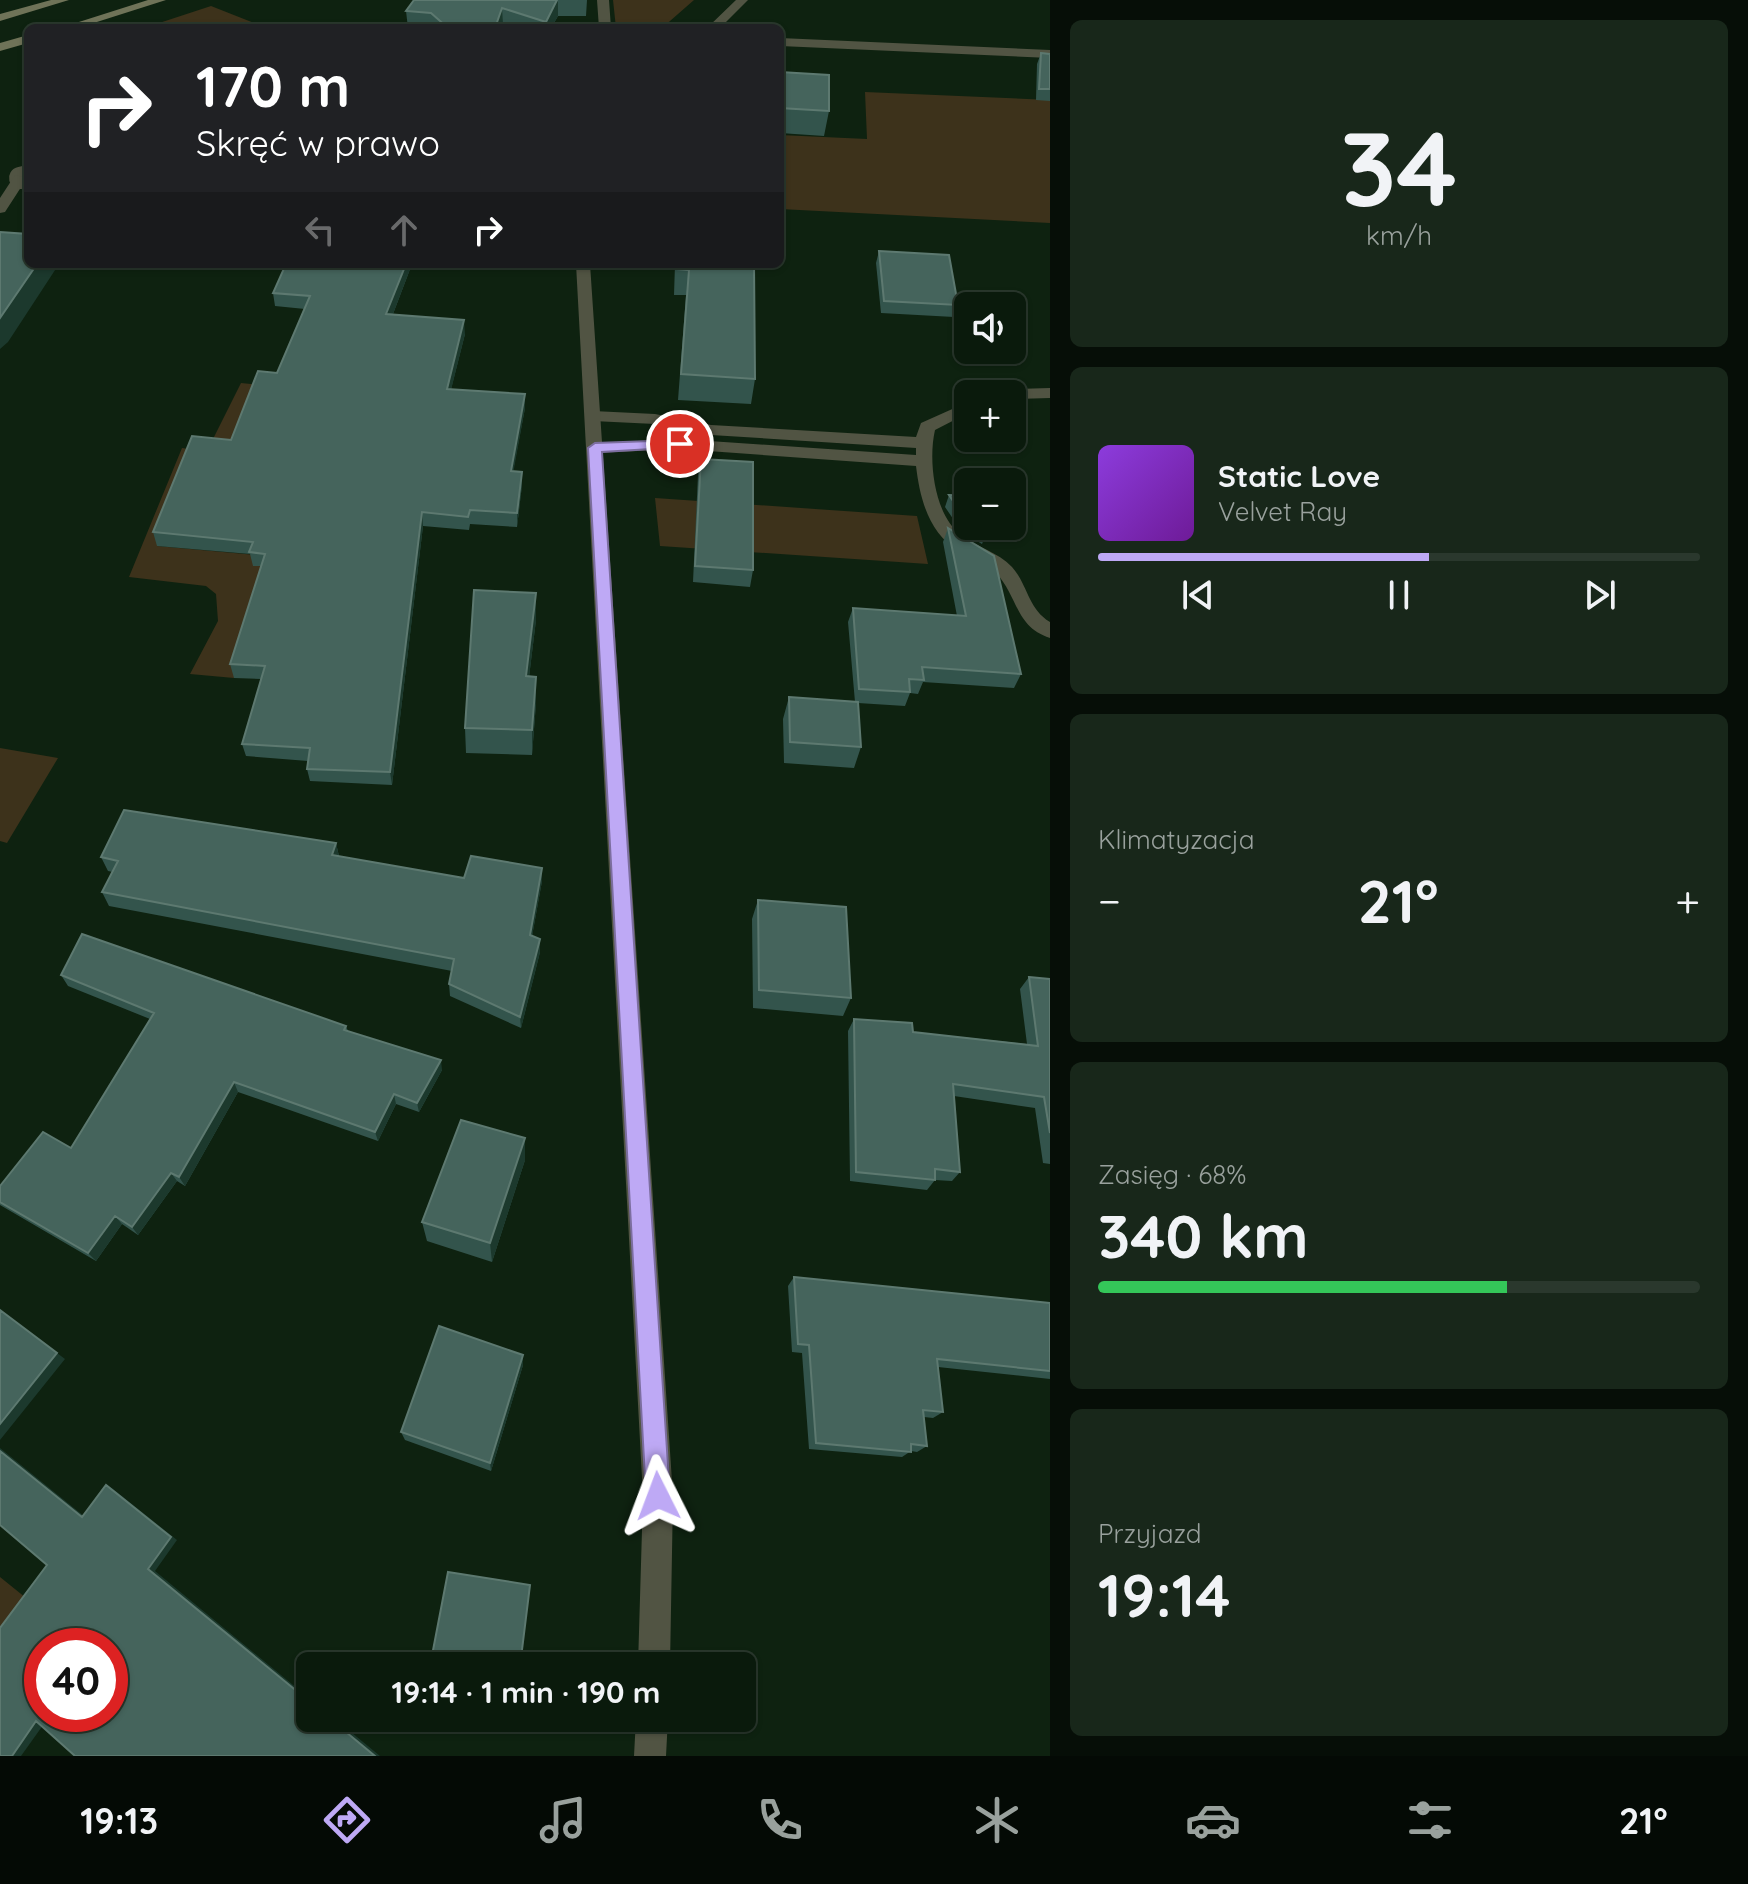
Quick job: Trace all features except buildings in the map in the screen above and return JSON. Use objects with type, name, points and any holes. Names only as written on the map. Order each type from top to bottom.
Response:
[{"type":"main road","points":[[0,18],[63,0]]},
{"type":"main road","points":[[79,24],[160,0]]},
{"type":"main road","points":[[0,47],[24,40]]},
{"type":"street","points":[[603,0],[605,24]]},
{"type":"street","points":[[717,24],[742,0]]},
{"type":"street","points":[[784,42],[1050,54]]},
{"type":"street","points":[[0,209],[24,177]]},
{"type":"street","points":[[583,268],[658,1496],[654,1652]]},
{"type":"street","points":[[1026,394],[1050,393]]},
{"type":"street","points":[[954,414],[927,427],[923,452],[939,525],[950,536],[1002,567],[1012,580],[1024,613],[1050,631]]},
{"type":"street","points":[[593,416],[655,419],[711,430],[923,452]]},
{"type":"street","points":[[595,448],[680,444],[923,452]]},
{"type":"street","points":[[650,1756],[651,1732]]},
{"type":"shaded area","points":[[613,0],[694,0],[667,24],[616,24]]},
{"type":"shaded area","points":[[211,6],[257,24],[156,24]]},
{"type":"shaded area","points":[[865,92],[1050,100],[1050,223],[784,209],[784,135],[867,139]]},
{"type":"shaded area","points":[[241,383],[260,385],[234,453],[207,451]]},
{"type":"shaded area","points":[[182,448],[196,450],[157,546],[256,555],[271,567],[234,678],[190,674],[218,621],[216,594],[206,586],[129,577]]},
{"type":"shaded area","points":[[655,498],[917,516],[928,564],[660,546]]},
{"type":"shaded area","points":[[0,748],[58,758],[7,843],[0,841]]},
{"type":"shaded area","points":[[0,1577],[31,1602],[0,1644]]},
{"type":"route","points":[[658,1496],[595,448],[680,444]]}]
